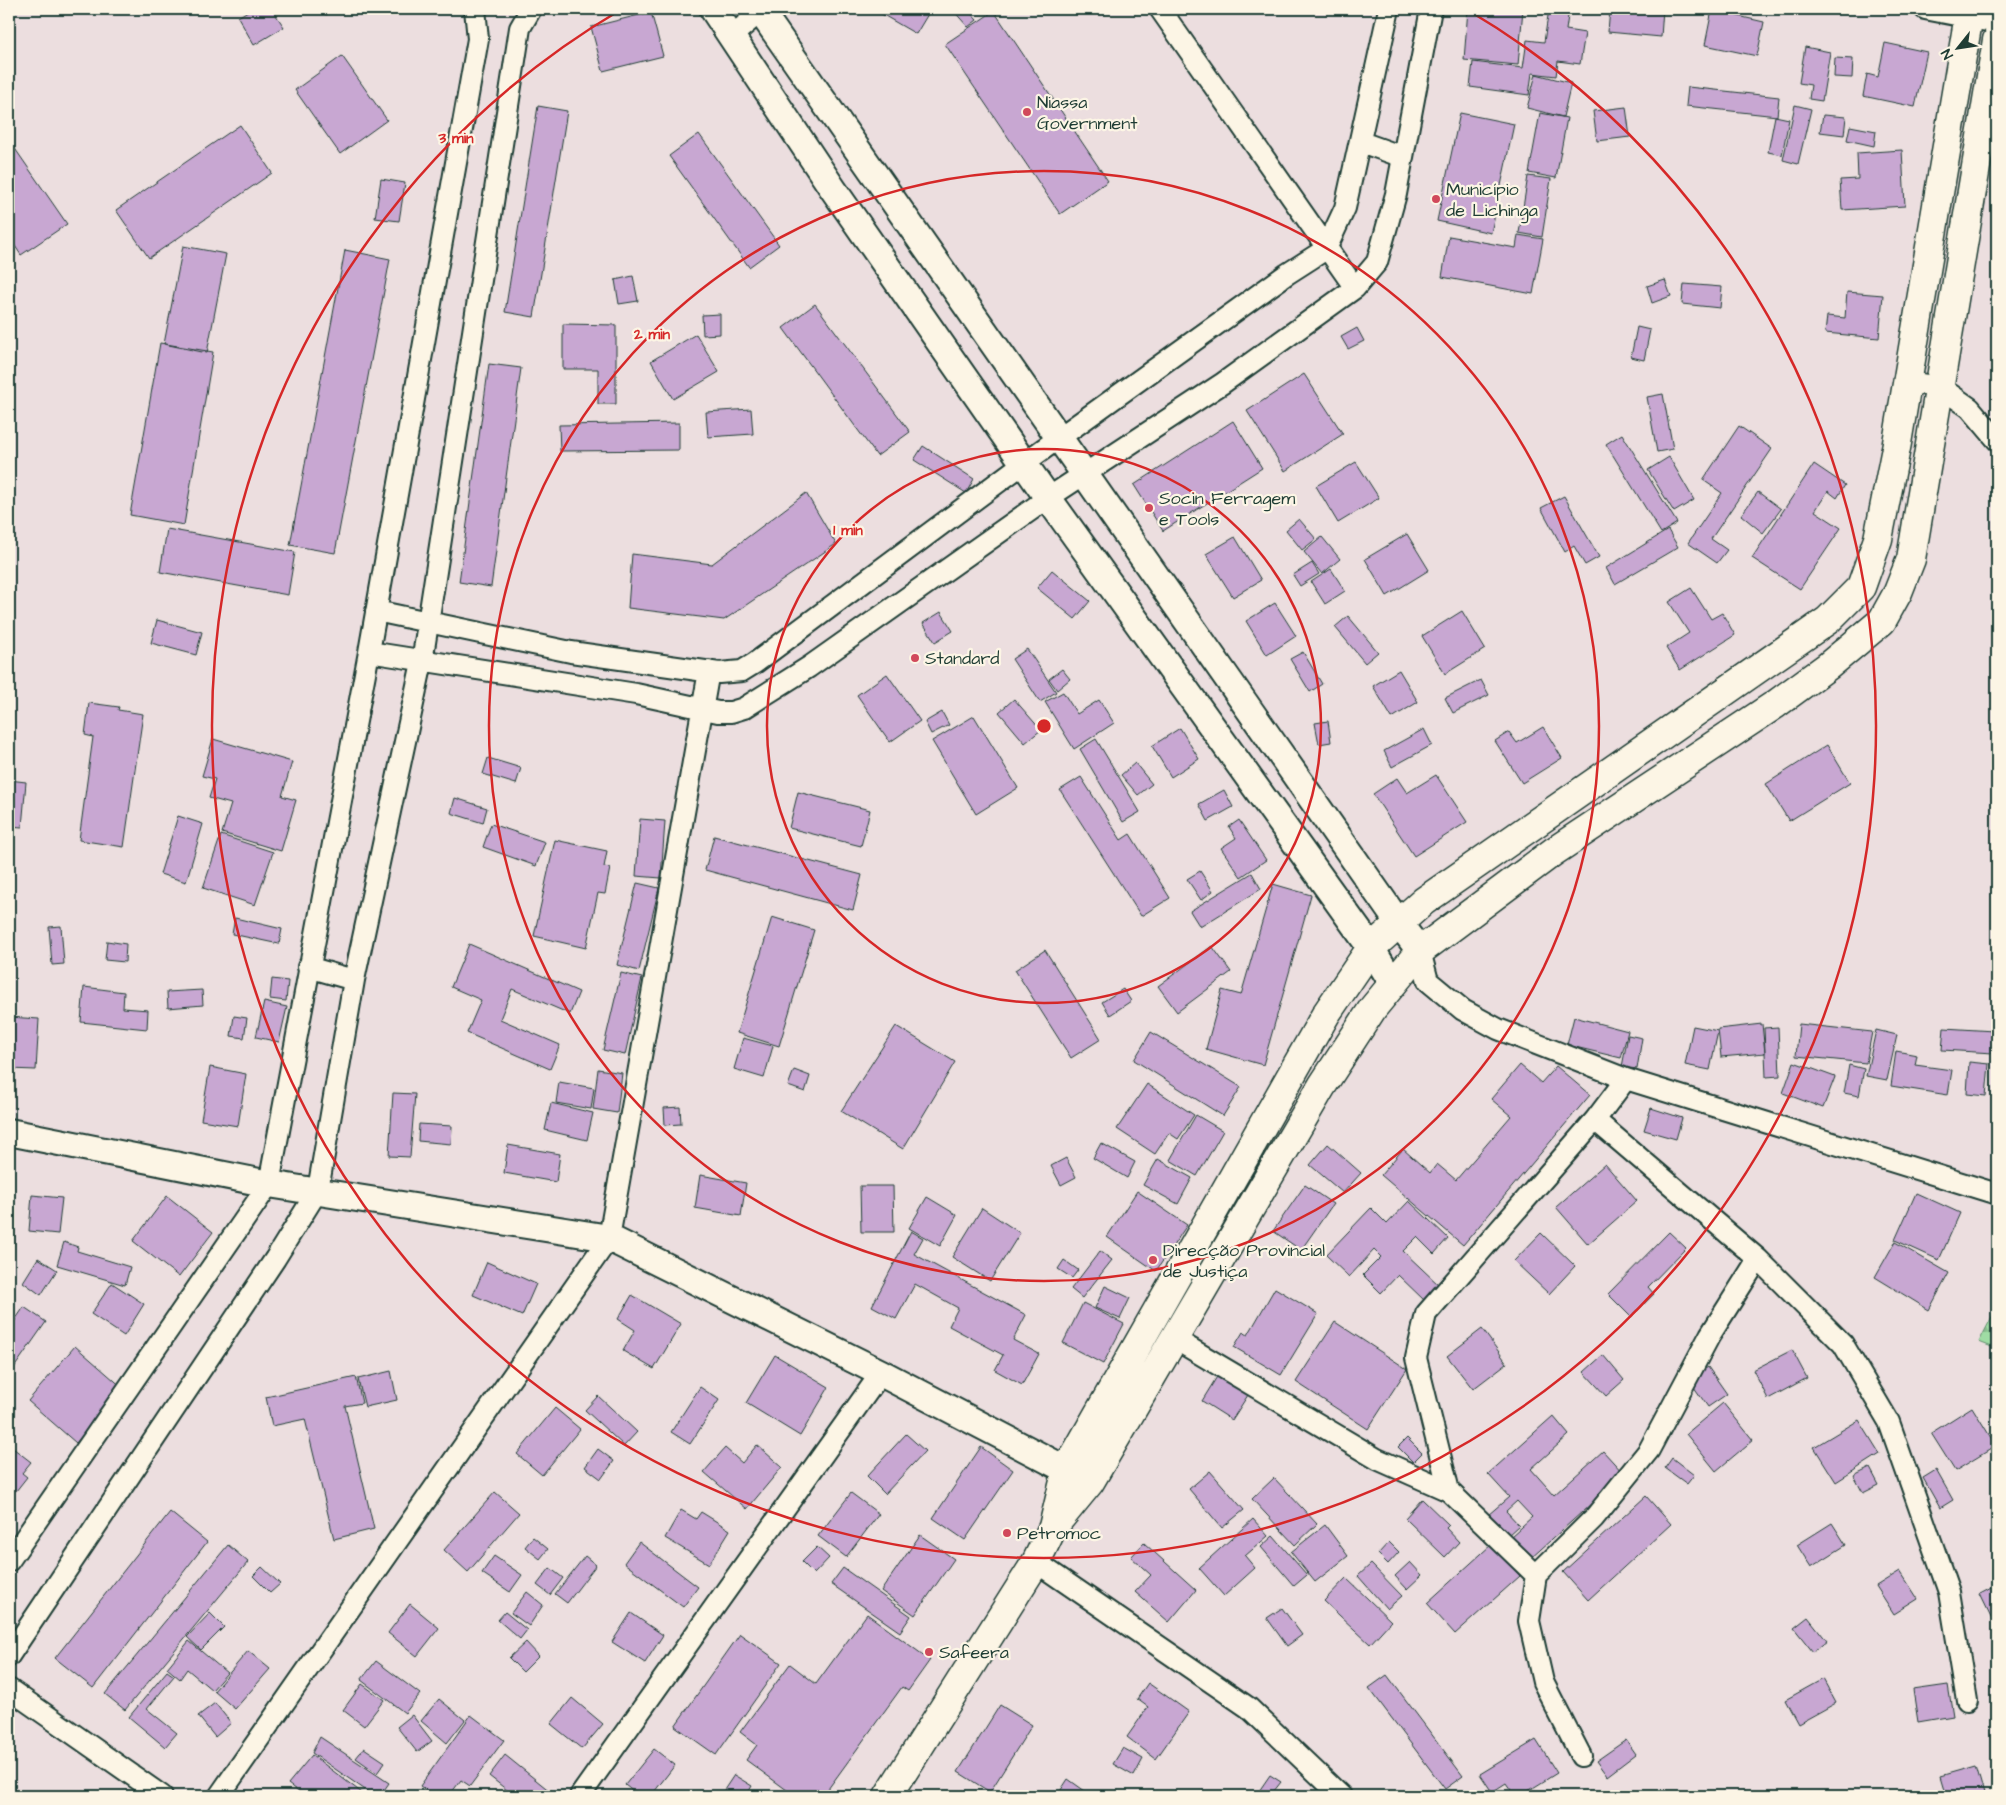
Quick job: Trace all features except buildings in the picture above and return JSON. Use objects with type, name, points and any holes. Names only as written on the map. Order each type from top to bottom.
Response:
[{"type":"main road","points":[[888,1796],[1036,1562],[1079,1475],[1326,1014],[1371,948],[1424,900],[1664,736],[1828,620],[1861,587],[1878,539],[1907,382],[1969,14]]},
{"type":"main road","points":[[1079,1475],[1173,1338],[1322,1086],[1392,982],[1420,950],[1553,852],[1776,704],[1828,666],[1882,621],[1898,592],[1911,559],[1997,40]]},
{"type":"main road","points":[[1932,232],[1964,242]]},
{"type":"main road","points":[[1861,587],[1898,592]]},
{"type":"main road","points":[[1664,736],[1685,764]]},
{"type":"main road","points":[[1610,772],[1630,800]]},
{"type":"street","points":[[9,1561],[269,1184],[308,968],[369,652],[478,39],[475,9]]},
{"type":"street","points":[[9,1656],[264,1276],[318,1190],[354,980],[422,662],[520,28],[531,9]]},
{"type":"street","points":[[713,9],[833,189],[1048,498],[1371,948],[1392,982],[1428,981]]},
{"type":"street","points":[[1160,9],[1355,288]]},
{"type":"street","points":[[376,611],[571,652],[731,673],[742,671],[756,663],[1024,463],[1060,439],[1287,274],[1326,249],[1345,208],[1389,9]]},
{"type":"street","points":[[369,652],[422,662],[636,694],[731,712],[760,698],[809,667],[1048,498],[1223,383],[1355,288],[1377,262],[1396,194],[1431,9]]},
{"type":"street","points":[[1924,9],[1969,14],[1997,23]]},
{"type":"street","points":[[732,36],[760,10],[1398,922],[1420,950],[1428,981],[1463,1010],[1498,1029],[1626,1079],[1997,1194]]},
{"type":"street","points":[[1361,142],[1403,157]]},
{"type":"street","points":[[833,189],[868,165]]},
{"type":"street","points":[[908,295],[942,270]]},
{"type":"street","points":[[1907,382],[1940,387],[1970,408],[1997,440]]},
{"type":"street","points":[[219,1796],[609,1238],[710,671]]},
{"type":"street","points":[[308,968],[354,980]]},
{"type":"street","points":[[1449,1490],[1416,1358],[1426,1314],[1596,1120],[1626,1079]]},
{"type":"street","points":[[1596,1120],[1758,1259],[1843,1344],[1888,1422],[1948,1592],[1967,1701]]},
{"type":"street","points":[[9,1132],[269,1184],[318,1190],[609,1238],[881,1373],[1079,1475]]},
{"type":"street","points":[[1581,1756],[1543,1682],[1529,1621],[1536,1575],[1594,1518],[1649,1450],[1710,1335],[1758,1259]]},
{"type":"street","points":[[1173,1338],[1377,1459],[1449,1490],[1536,1575]]},
{"type":"street","points":[[580,1796],[881,1373]]},
{"type":"street","points":[[1036,1562],[1249,1708],[1340,1796]]},
{"type":"street","points":[[9,1689],[162,1796]]},
{"type":"green space","points":[[1997,1307],[1997,1349],[1979,1342]]},
{"type":"place","name":"Niassa Government","points":[[1027,112]]},
{"type":"place","name":"Município de Lichinga","points":[[1436,199]]},
{"type":"place","name":"Socin Ferragem e Tools","points":[[1149,508]]},
{"type":"place","name":"Standard","points":[[915,658]]},
{"type":"place","name":"Direcção Provincial de Justiça","points":[[1153,1260]]},
{"type":"place","name":"Petromoc","points":[[1007,1533]]},
{"type":"place","name":"Safeera","points":[[929,1652]]}]
